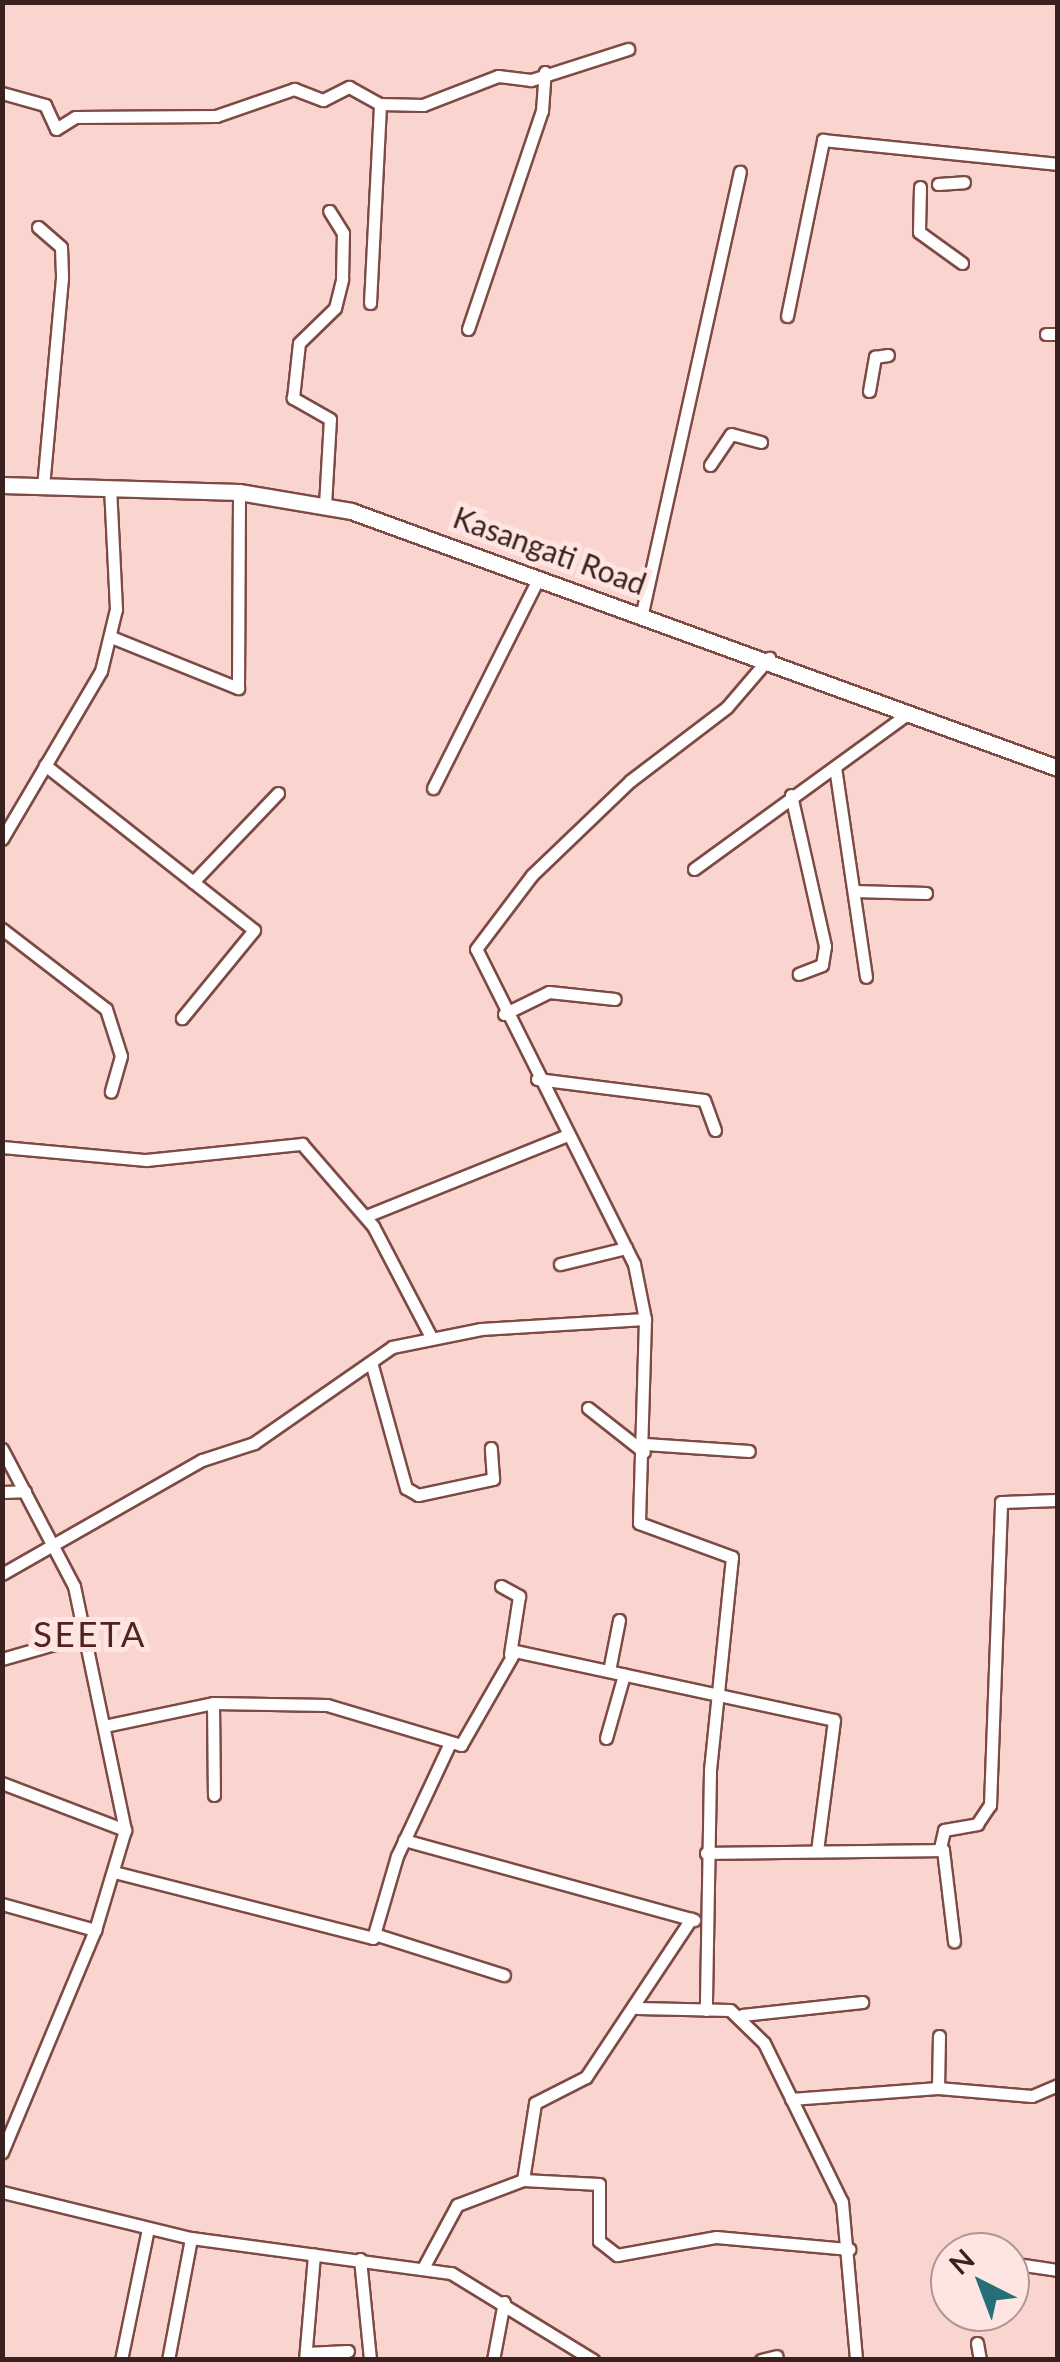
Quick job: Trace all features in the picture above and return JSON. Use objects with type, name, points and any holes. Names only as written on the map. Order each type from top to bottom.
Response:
[{"type":"street","points":[[2,93],[44,104],[56,129],[74,117],[216,116],[294,88],[323,100],[349,87],[380,104],[424,105],[474,82],[545,72],[628,49]]},
{"type":"street","points":[[468,329],[542,111],[545,72]]},
{"type":"street","points":[[370,304],[380,104]]},
{"type":"street","points":[[787,316],[822,140],[1058,164]]},
{"type":"street","points":[[642,613],[740,172]]},
{"type":"street","points":[[938,184],[964,182]]},
{"type":"street","points":[[920,187],[919,232],[962,263]]},
{"type":"street","points":[[325,505],[330,419],[293,398],[299,343],[335,308],[342,279],[343,234],[329,211]]},
{"type":"street","points":[[38,227],[61,247],[62,278],[43,486]]},
{"type":"street","points":[[869,390],[875,357],[888,355]]},
{"type":"street","points":[[710,465],[731,434],[761,442]]},
{"type":"street","name":"Kasangati Road","points":[[2,485],[240,492],[325,505],[769,658],[907,714],[1058,768]]},
{"type":"street","points":[[2,839],[102,671],[111,637],[110,488]]},
{"type":"street","points":[[111,637],[238,688],[240,492]]},
{"type":"street","points":[[433,788],[539,577]]},
{"type":"street","points":[[706,2010],[706,1853],[732,1557],[640,1526],[645,1448],[644,1288],[480,965],[481,933],[595,814],[727,707],[769,658]]},
{"type":"street","points":[[694,869],[790,795],[907,714]]},
{"type":"street","points":[[44,765],[254,930],[182,1018]]},
{"type":"street","points":[[835,767],[866,977]]},
{"type":"street","points":[[193,882],[278,793]]},
{"type":"street","points":[[790,795],[825,946],[822,965],[798,974]]},
{"type":"street","points":[[854,891],[926,893]]},
{"type":"street","points":[[2,929],[106,1008],[121,1056],[111,1092]]},
{"type":"street","points":[[504,1014],[549,992],[615,999]]},
{"type":"street","points":[[537,1079],[704,1100],[716,1130]]},
{"type":"street","points":[[366,1216],[568,1135]]},
{"type":"street","points":[[2,1147],[146,1160],[302,1144],[366,1216],[431,1337]]},
{"type":"street","points":[[560,1264],[626,1248]]},
{"type":"street","points":[[2,1574],[58,1546],[202,1460],[254,1443],[370,1362],[431,1337],[644,1319]]},
{"type":"street","points":[[370,1362],[406,1488],[418,1495],[493,1479],[491,1448]]},
{"type":"street","points":[[588,1408],[645,1448],[748,1451]]},
{"type":"street","points":[[2,1450],[58,1546],[88,1634],[109,1724],[125,1830],[95,1930],[2,2152]]},
{"type":"street","points":[[2,1492],[26,1491]]},
{"type":"street","points":[[940,1848],[944,1830],[977,1824],[990,1805],[1001,1502],[1058,1500]]},
{"type":"street","points":[[109,1724],[213,1703],[373,1713],[450,1745],[470,1739],[510,1654],[519,1596],[501,1586]]},
{"type":"street","points":[[609,1672],[619,1620]]},
{"type":"street","points":[[2,1659],[88,1634]]},
{"type":"street","points":[[510,1654],[624,1675],[718,1700],[834,1720],[817,1851]]},
{"type":"street","points":[[606,1738],[624,1675]]},
{"type":"street","points":[[213,1703],[214,1795]]},
{"type":"street","points":[[377,1935],[404,1840],[450,1745]]},
{"type":"street","points":[[2,1783],[125,1830]]},
{"type":"street","points":[[404,1840],[706,1924]]},
{"type":"street","points":[[706,1853],[940,1848],[948,1854],[954,1941]]},
{"type":"street","points":[[114,1872],[377,1935],[504,1974]]},
{"type":"street","points":[[2,1904],[95,1930]]},
{"type":"street","points":[[524,2180],[535,2103],[586,2078],[636,2008],[691,1919]]},
{"type":"street","points":[[636,2008],[742,2015],[862,2002]]},
{"type":"street","points":[[742,2015],[792,2099],[842,2202],[856,2360]]},
{"type":"street","points":[[938,2088],[939,2036]]},
{"type":"street","points":[[792,2099],[938,2088],[1032,2096],[1058,2085]]},
{"type":"street","points":[[424,2268],[457,2206],[524,2180],[599,2184],[599,2242],[617,2255],[726,2237],[849,2249]]},
{"type":"street","points":[[2,2192],[190,2238],[424,2268],[504,2302],[593,2360]]},
{"type":"street","points":[[122,2360],[148,2229]]},
{"type":"street","points":[[168,2360],[190,2238]]},
{"type":"street","points":[[314,2254],[305,2356],[348,2351]]},
{"type":"street","points":[[360,2259],[370,2360]]},
{"type":"street","points":[[1030,2266],[1058,2270]]},
{"type":"street","points":[[493,2360],[504,2302]]},
{"type":"street","points":[[978,2343],[980,2360]]},
{"type":"street","points":[[761,2360],[777,2356]]},
{"type":"district","name":"SEETA","points":[[90,1633]]}]
